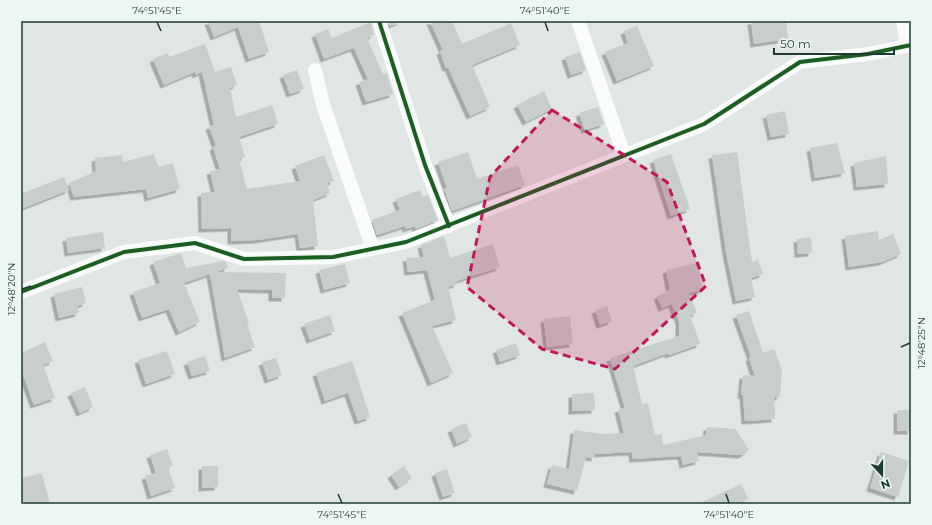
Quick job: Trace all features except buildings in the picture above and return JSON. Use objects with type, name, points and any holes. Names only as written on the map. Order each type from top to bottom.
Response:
[{"type":"street","points":[[380,21],[425,165],[449,226]]},
{"type":"street","points":[[578,21],[624,155]]},
{"type":"street","points":[[21,292],[124,252],[195,243],[244,259],[333,257],[406,242],[704,124],[800,62],[868,54],[909,45],[903,21]]},
{"type":"street","points":[[315,70],[323,105],[372,249]]},
{"type":"highlighted area","points":[[552,110],[667,182],[706,286],[615,369],[542,349],[467,287],[490,177]]},
{"type":"cycle path","points":[[379,21],[425,165],[449,226]]},
{"type":"cycle path","points":[[21,292],[124,252],[195,243],[244,259],[333,257],[406,242],[704,124],[800,62],[868,54],[911,45]]}]
